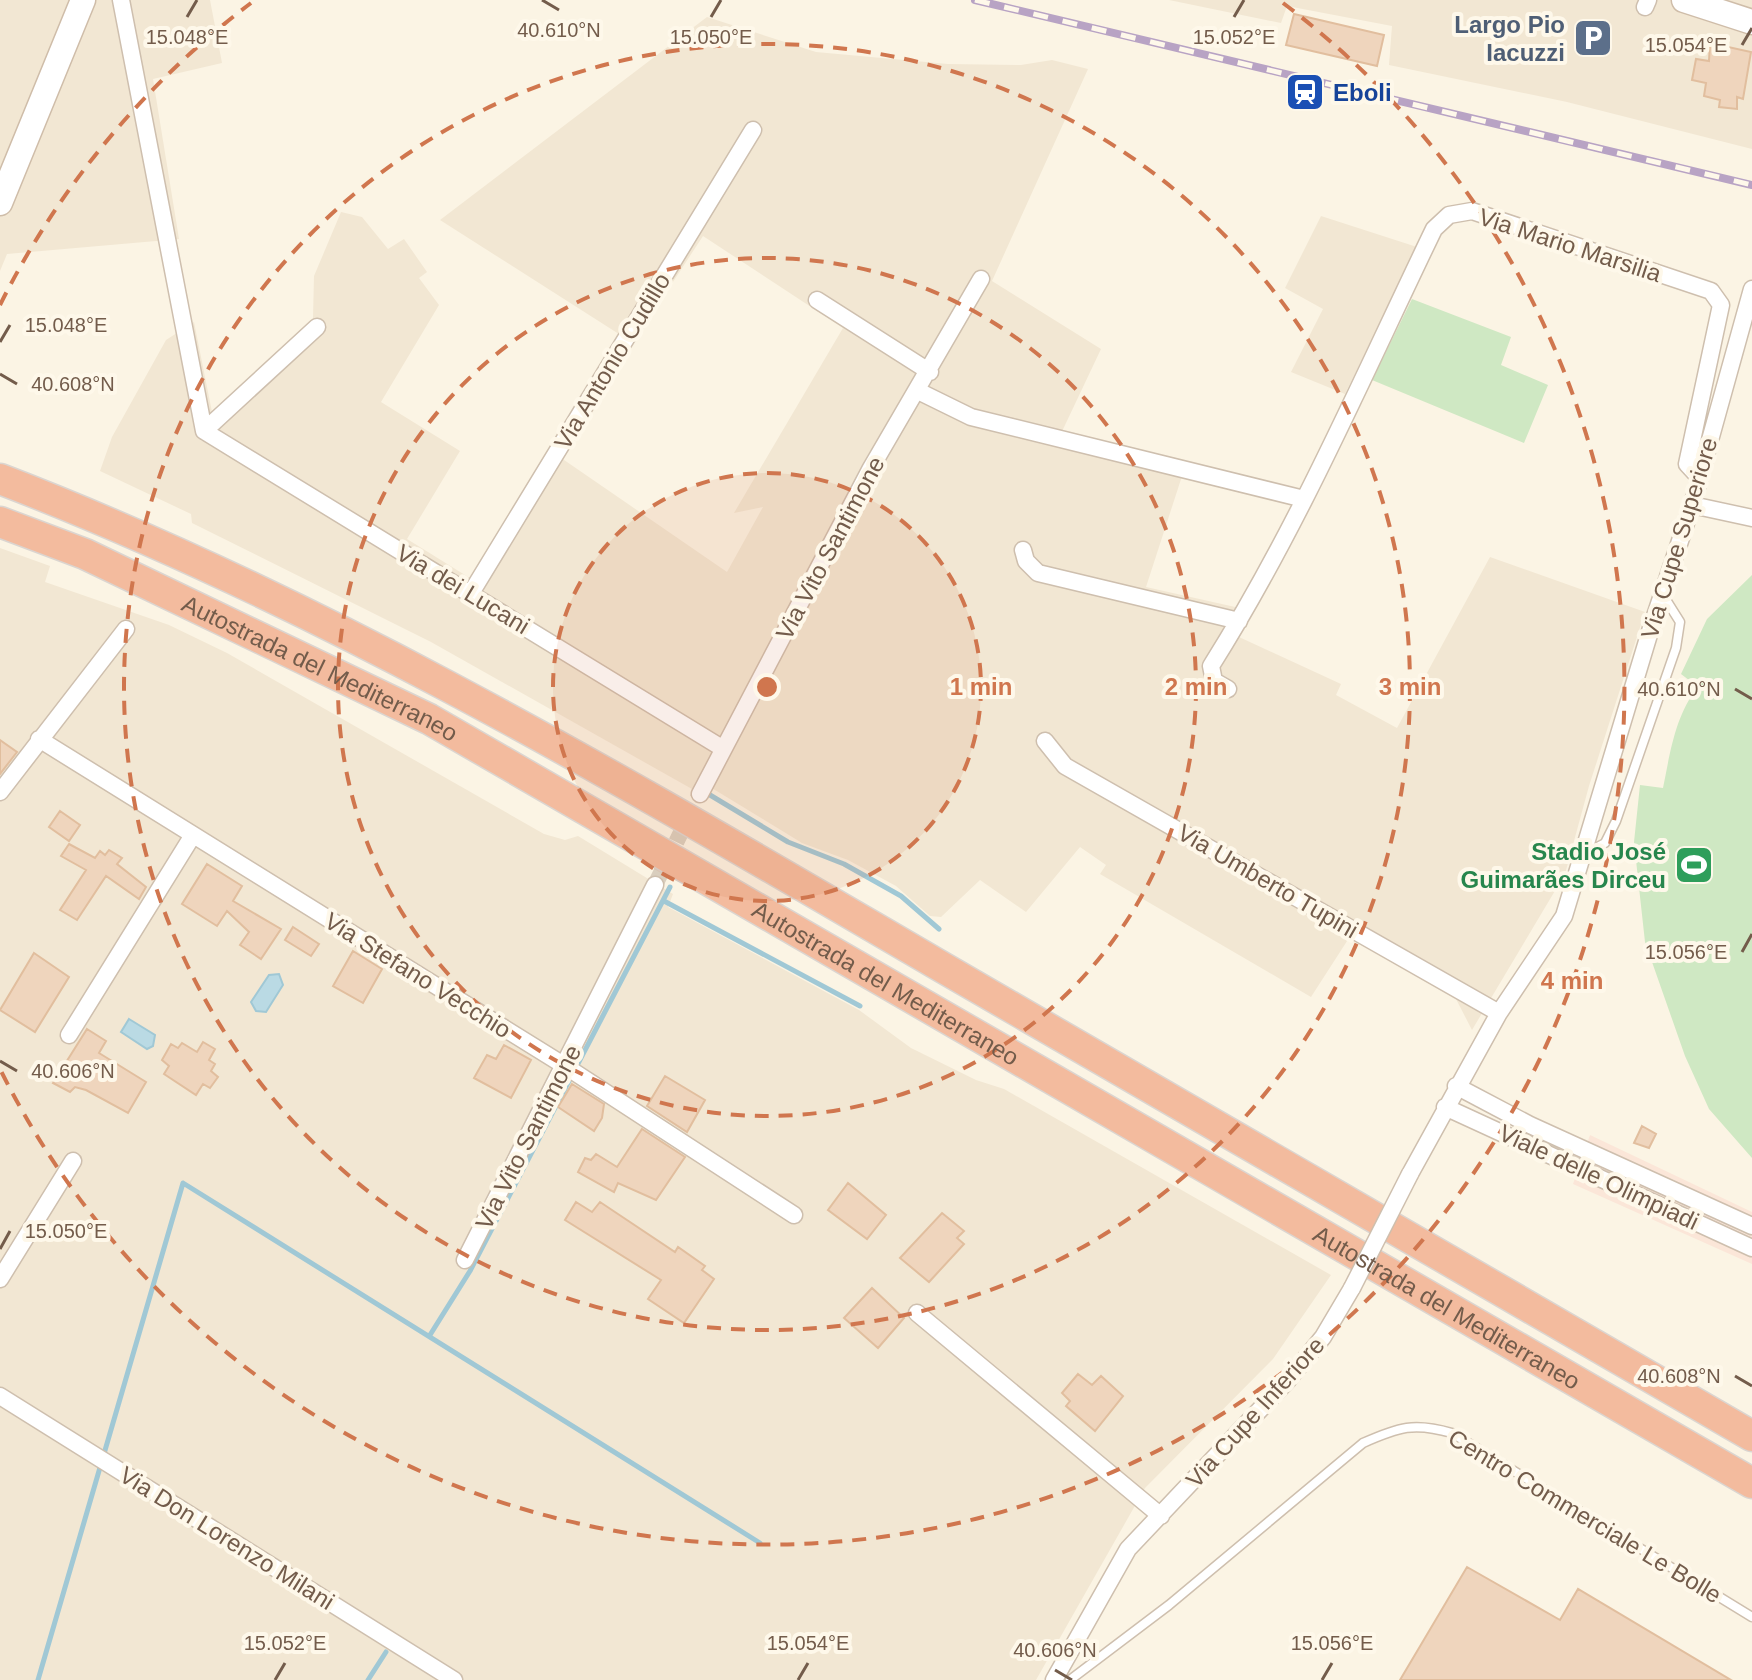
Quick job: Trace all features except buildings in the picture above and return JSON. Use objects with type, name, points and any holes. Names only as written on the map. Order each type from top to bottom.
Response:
[{"type":"highway","points":[[0,457],[186,537],[249,584]]},
{"type":"highway","name":"Autostrada del Mediterraneo","points":[[0,479],[101,518],[249,584],[449,685],[694,822],[1752,1436]]},
{"type":"highway","name":"Autostrada del Mediterraneo","points":[[0,522],[85,554],[429,719],[1752,1483]]},
{"type":"highway","points":[[0,541],[166,606],[226,621]]},
{"type":"street","points":[[0,203],[83,0]]},
{"type":"street","points":[[121,0],[204,431]]},
{"type":"street","points":[[1684,0],[1729,5],[1752,22]]},
{"type":"street","name":"Via Antonio Cudillo","points":[[471,593],[753,130]]},
{"type":"street","name":"Via Mario Marsilia","points":[[1228,689],[1214,681],[1211,666],[1239,621],[1304,499],[1434,229],[1449,215],[1472,211],[1711,291],[1721,305],[1687,464],[1699,477]]},
{"type":"street","name":"Via Vito Santimone","points":[[700,794],[871,468],[930,372],[981,279]]},
{"type":"street","name":"Via Cupe Superiore","points":[[1456,1086],[1499,1013],[1564,916],[1692,505],[1752,289]]},
{"type":"street","points":[[817,300],[930,372]]},
{"type":"street","points":[[204,431],[317,327]]},
{"type":"street","points":[[918,391],[971,417],[1053,434],[1304,499]]},
{"type":"street","name":"Via dei Lucani","points":[[204,431],[221,445],[471,593],[722,748]]},
{"type":"street","points":[[1692,505],[1752,518]]},
{"type":"street","points":[[1023,550],[1026,561],[1038,573],[1239,621]]},
{"type":"street","points":[[0,792],[126,629]]},
{"type":"street","name":"Via Stefano Vecchio","points":[[39,739],[565,1066],[794,1215]]},
{"type":"street","name":"Via Umberto Tupini","points":[[1045,741],[1065,766],[1499,1013]]},
{"type":"street","points":[[69,1035],[193,835]]},
{"type":"street","name":"Via Vito Santimone","points":[[465,1260],[655,885]]},
{"type":"street","name":"Via Cupe Inferiore","points":[[1054,1680],[1128,1549],[1288,1380],[1323,1337],[1352,1288],[1456,1086]]},
{"type":"street","name":"Viale delle Olimpiadi","points":[[1456,1086],[1530,1125],[1752,1226]]},
{"type":"street","name":"Viale delle Olimpiadi","points":[[1445,1107],[1544,1161],[1752,1248]]},
{"type":"street","points":[[0,1279],[73,1161]]},
{"type":"street","points":[[917,1313],[1161,1516]]},
{"type":"street","name":"Via Don Lorenzo Milani","points":[[0,1396],[454,1680]]},
{"type":"lane","points":[[1584,854],[1605,843],[1616,821],[1676,648],[1680,622],[1663,594]]},
{"type":"lane","name":"Centro Commerciale Le Bolle","points":[[1070,1680],[1169,1605],[1363,1443],[1394,1429],[1424,1425],[1452,1433],[1752,1617]]},
{"type":"shaded area","points":[[0,0],[210,0],[222,63],[153,79],[179,239],[7,254],[0,271]]},
{"type":"shaded area","name":"Eboli","points":[[1169,0],[1752,0],[1752,149],[1567,102],[1389,65],[1392,26],[1287,6],[1281,23]]},
{"type":"shaded area","points":[[707,17],[816,52],[948,64],[1021,65],[1052,60],[1088,69],[992,281],[1101,349],[1057,442],[1183,473],[1146,587],[1253,611],[1239,637],[1341,684],[1336,695],[1397,728],[1490,557],[1645,612],[1589,786],[1565,874],[1472,1030],[1456,999],[1349,938],[1311,997],[1100,874],[1106,865],[1080,847],[1026,912],[980,880],[941,917],[930,916],[896,886],[848,860],[802,843],[697,779],[692,789],[431,642],[192,523],[191,514],[100,471],[112,437],[166,340],[194,322],[212,412],[313,318],[314,276],[341,212],[362,217],[388,249],[404,239],[427,272],[419,278],[439,305],[381,402],[460,451],[407,539],[473,580],[551,451],[727,572],[763,507],[734,513],[843,328],[703,236],[633,343],[440,220]]},
{"type":"shaded area","points":[[1321,216],[1417,247],[1345,394],[1291,372],[1323,309],[1285,288]]},
{"type":"shaded area","points":[[0,548],[50,566],[45,582],[169,625],[227,653],[544,834],[565,840],[578,836],[673,894],[668,907],[859,1010],[911,1048],[976,1080],[1004,1089],[1331,1275],[1273,1359],[1145,1488],[1036,1680],[0,1680]]},
{"type":"shaded area","points":[[1590,1135],[1752,1212],[1752,1264],[1573,1184]]},
{"type":"green space","points":[[1412,299],[1511,337],[1501,365],[1548,385],[1524,443],[1372,380]]},
{"type":"green space","name":"Stadio José Guimarães Dirceu","points":[[1752,575],[1752,1158],[1709,1109],[1685,1056],[1645,942],[1634,842],[1640,785],[1663,788],[1679,722],[1698,687],[1681,674],[1707,619]]},
{"type":"water","points":[[279,974],[283,985],[266,1012],[256,1011],[251,1002],[269,975]]},
{"type":"water","points":[[129,1019],[155,1035],[153,1046],[147,1049],[121,1032]]},
{"type":"waterway","points":[[710,795],[788,842],[844,864],[901,896],[939,929]]},
{"type":"waterway","points":[[430,1335],[470,1271],[670,887]]},
{"type":"waterway","points":[[664,901],[860,1006]]},
{"type":"waterway","points":[[38,1680],[183,1183],[760,1543]]},
{"type":"waterway","points":[[368,1680],[386,1652]]},
{"type":"tunnel","points":[[655,885],[700,794]]},
{"type":"railway","points":[[975,0],[1752,185]]},
{"type":"place","name":"Largo Pio Iacuzzi","points":[[1593,38]]},
{"type":"place","name":"Eboli","points":[[1305,92]]},
{"type":"place","name":"Stadio José Guimarães Dirceu","points":[[1694,865]]}]
